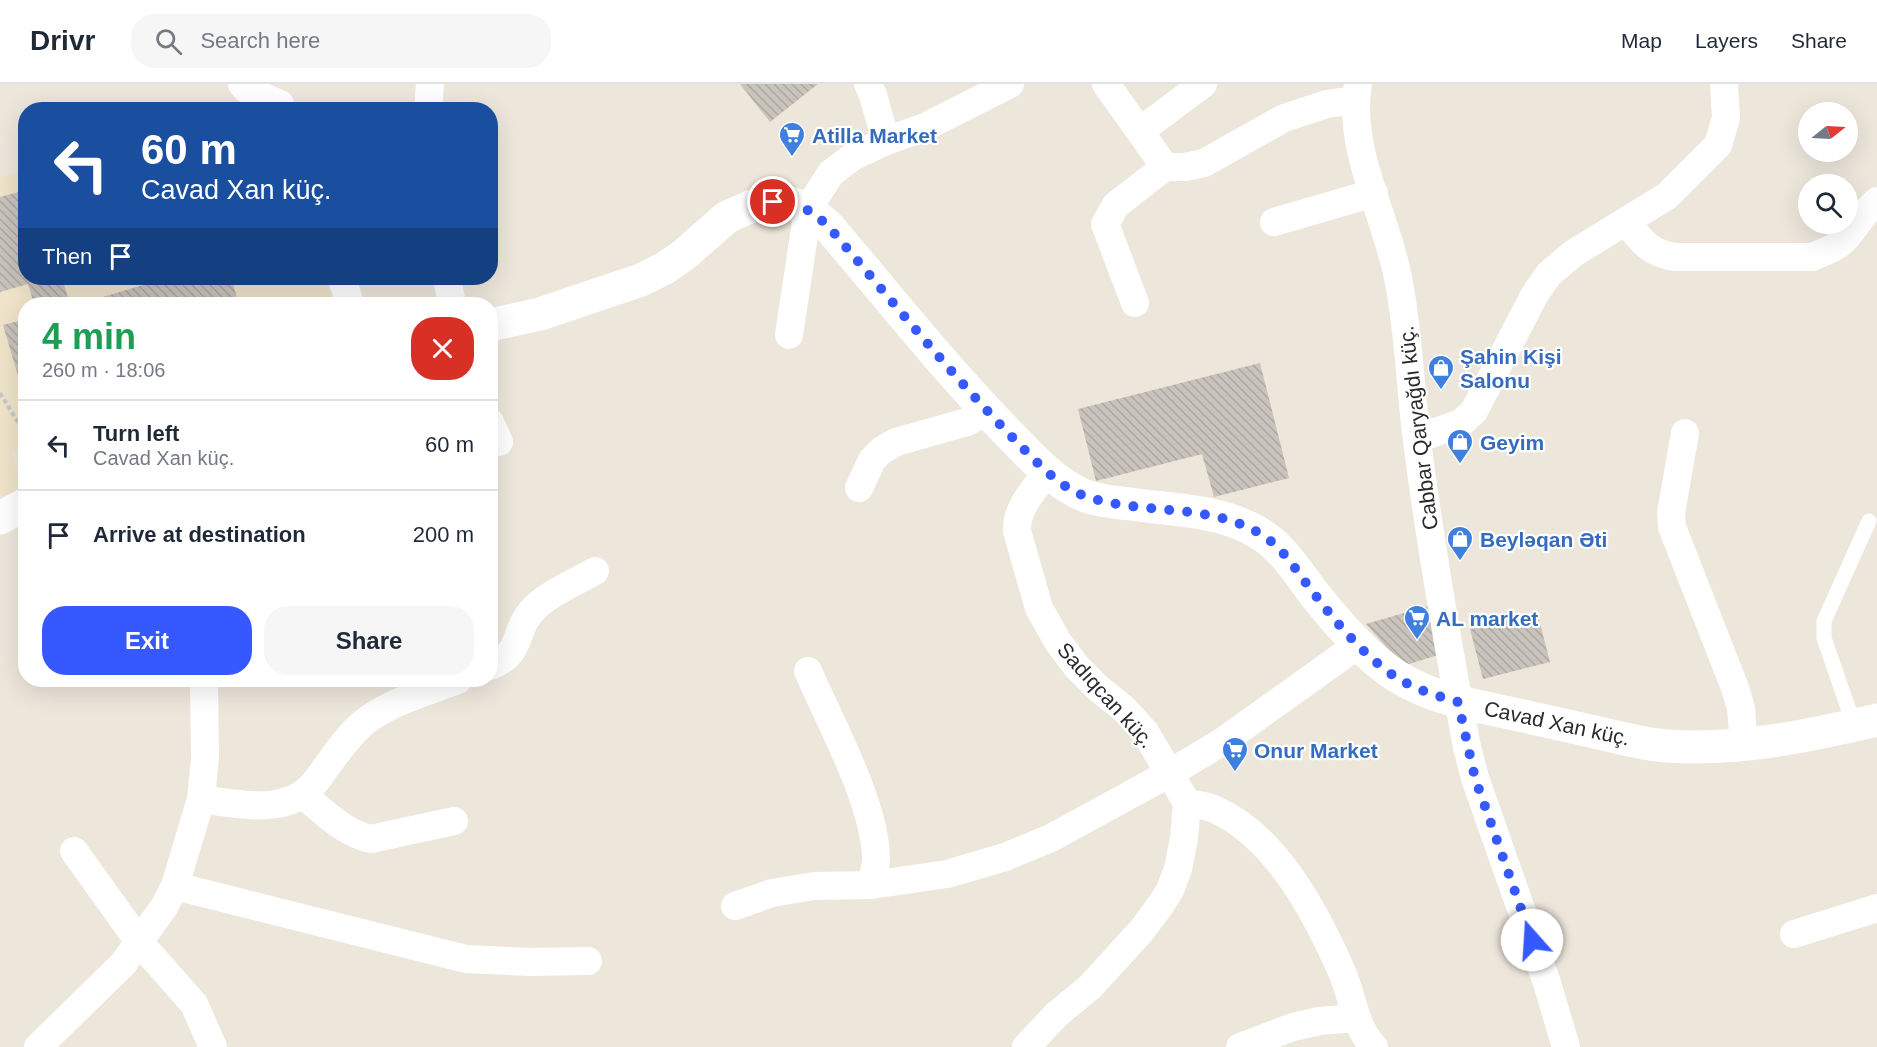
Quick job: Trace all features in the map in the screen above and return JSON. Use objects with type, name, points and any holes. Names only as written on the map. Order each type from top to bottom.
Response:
[{"type":"street","points":[[242,84],[246,89],[280,99]]},
{"type":"street","points":[[429,102],[430,84]]},
{"type":"street","points":[[868,84],[886,141]]},
{"type":"street","points":[[789,335],[808,209],[831,173],[854,156],[925,127],[1010,84]]},
{"type":"street","points":[[1106,84],[1165,167]]},
{"type":"street","points":[[1140,131],[1203,84]]},
{"type":"street","points":[[1417,439],[1454,426],[1474,411],[1535,294],[1549,274],[1574,253],[1627,223],[1667,196],[1718,145],[1726,118],[1724,84]]},
{"type":"street","points":[[1135,303],[1105,224],[1116,205],[1165,167],[1185,167],[1204,163],[1284,118],[1357,92]]},
{"type":"street","name":"Cabbar Qaryağdı küç.","points":[[1357,92],[1359,143],[1390,242],[1405,314],[1417,439],[1458,702],[1475,778],[1547,983],[1566,1047]]},
{"type":"street","points":[[1274,222],[1374,193]]},
{"type":"street","points":[[1627,223],[1648,248],[1657,254],[1674,257],[1812,257],[1833,248],[1845,239],[1864,212],[1877,201]]},
{"type":"street","name":"Cavad Xan küç.","points":[[498,323],[540,314],[641,280],[665,268],[685,254],[713,228],[744,209],[759,203],[790,203],[808,209],[828,226],[987,411],[1047,472],[1082,495],[1107,501],[1215,516],[1241,524],[1258,533],[1274,544],[1287,558],[1324,607],[1359,644],[1398,678],[1415,687],[1458,702],[1663,746],[1713,748],[1744,746],[1781,741],[1866,723]]},
{"type":"street","points":[[859,488],[872,460],[882,450],[896,442],[966,422],[987,411]]},
{"type":"street","points":[[1685,433],[1671,513],[1672,527],[1735,688],[1741,708],[1744,746]]},
{"type":"street","name":"Sadıqcan küç.","points":[[1047,472],[1020,510],[1016,520],[1017,531],[1039,608],[1058,642],[1071,659],[1145,732],[1187,803]]},
{"type":"street","points":[[0,518],[18,508]]},
{"type":"street","points":[[498,661],[511,654],[530,613],[541,603],[595,571]]},
{"type":"street","points":[[735,906],[772,893],[814,886],[871,885],[947,874],[1005,857],[1051,838],[1222,742],[1359,644]]},
{"type":"street","points":[[808,671],[853,772],[871,824],[876,859],[871,885]]},
{"type":"street","points":[[38,1047],[123,964],[164,907],[175,886],[201,799],[205,757],[204,687]]},
{"type":"street","points":[[201,799],[258,806],[280,804],[303,795],[333,755],[363,723],[392,706],[440,687]]},
{"type":"street","points":[[303,795],[350,832],[371,839],[454,820]]},
{"type":"street","points":[[1026,1047],[1058,1014],[1090,987],[1142,930],[1162,903],[1178,869],[1185,838],[1187,803],[1212,808],[1238,822],[1277,858],[1305,900],[1342,973],[1356,1018],[1367,1040],[1374,1047]]},
{"type":"street","points":[[74,851],[140,943],[194,1004],[213,1047]]},
{"type":"street","points":[[175,886],[466,958],[530,962],[588,960]]},
{"type":"street","points":[[1794,934],[1877,908]]},
{"type":"street","points":[[1240,1047],[1293,1027],[1319,1021],[1356,1018]]},
{"type":"lane","points":[[1866,723],[1824,638],[1824,621],[1869,521]]},
{"type":"path","points":[[0,393],[18,422]]},
{"type":"shaded area","points":[[18,172],[18,285],[327,285],[331,297],[18,297],[18,449],[12,453],[18,476],[18,492],[0,497],[0,177]]},
{"type":"building","points":[[740,84],[818,84],[770,122]]},
{"type":"building","points":[[18,192],[18,285],[24,285],[0,292],[0,197]]},
{"type":"building","points":[[28,285],[64,285],[68,297],[32,297]]},
{"type":"building","points":[[143,285],[233,285],[237,297],[103,297]]},
{"type":"building","points":[[18,321],[18,375],[3,325]]},
{"type":"building","points":[[1260,363],[1289,478],[1214,497],[1202,454],[1096,481],[1078,409]]},
{"type":"building","points":[[1428,606],[1438,655],[1403,666],[1366,624]]},
{"type":"building","points":[[1537,612],[1550,662],[1483,679],[1470,629]]},
{"type":"place","name":"Atilla Market","points":[[792,158]]},
{"type":"place","name":"Şahin Kişi Salonu","points":[[1441,391]]},
{"type":"place","name":"Geyim","points":[[1460,465]]},
{"type":"place","name":"Beyləqan Əti","points":[[1460,562]]},
{"type":"place","name":"AL market","points":[[1417,641]]},
{"type":"place","name":"Onur Market","points":[[1235,773]]},
{"type":"route","points":[[773,202],[790,203],[808,209],[828,226],[987,411],[1047,472],[1063,484],[1082,495],[1107,501],[1215,516],[1241,524],[1258,533],[1274,544],[1324,607],[1381,665],[1415,687],[1458,702],[1475,778],[1532,940]]}]
